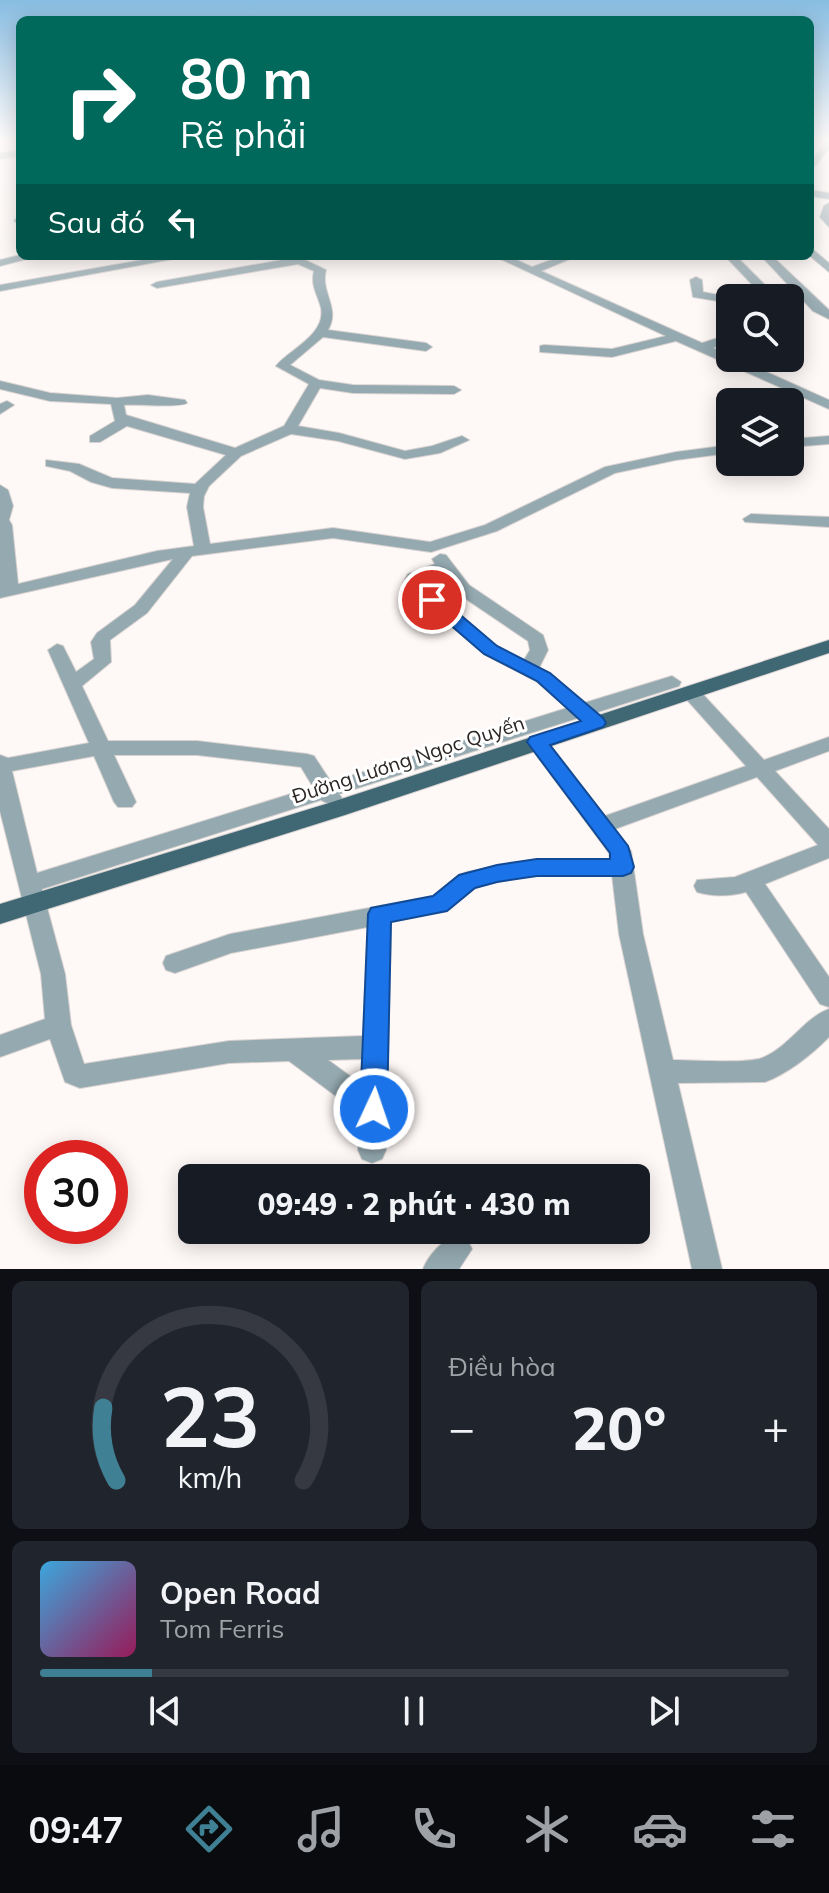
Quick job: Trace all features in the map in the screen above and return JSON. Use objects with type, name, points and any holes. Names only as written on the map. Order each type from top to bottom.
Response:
[{"type":"main road","name":"Đường Lương Ngọc Quyến","points":[[0,914],[32,894],[332,800],[537,742],[588,716],[829,646]]},
{"type":"street","points":[[829,206],[825,217],[829,224]]},
{"type":"street","points":[[814,254],[829,269]]},
{"type":"street","points":[[0,288],[161,260]]},
{"type":"street","points":[[157,285],[299,260],[320,270],[317,287],[328,305],[328,317],[319,333],[282,366],[316,383],[367,390],[454,390]]},
{"type":"street","points":[[508,260],[829,405]]},
{"type":"street","points":[[531,271],[561,260]]},
{"type":"street","points":[[734,260],[759,284]]},
{"type":"street","points":[[770,260],[829,315]]},
{"type":"street","points":[[746,271],[781,272]]},
{"type":"street","points":[[696,280],[697,295],[716,298]]},
{"type":"street","points":[[319,333],[426,347]]},
{"type":"street","points":[[544,349],[594,355],[624,354],[678,336]]},
{"type":"street","points":[[703,347],[716,343]]},
{"type":"street","points":[[289,429],[316,383]]},
{"type":"street","points":[[0,385],[50,397],[117,402],[148,399],[180,403]]},
{"type":"street","points":[[117,402],[119,417],[125,421],[236,453]]},
{"type":"street","points":[[95,439],[125,421]]},
{"type":"street","points":[[72,684],[102,662],[104,657],[100,642],[103,637],[141,609],[195,552],[195,507],[200,489],[236,453],[289,429],[339,437],[405,455],[435,450],[462,440]]},
{"type":"street","points":[[804,442],[829,440]]},
{"type":"street","points":[[0,490],[5,506],[0,520],[5,592],[157,556],[333,533],[431,547],[491,528],[610,470],[662,458],[716,451]]},
{"type":"street","points":[[51,463],[74,467],[96,479],[112,483],[200,489]]},
{"type":"street","points":[[751,519],[829,522]]},
{"type":"street","points":[[431,547],[463,589],[537,639],[539,650],[529,669]]},
{"type":"street","points":[[445,566],[414,578],[412,583],[490,650],[543,677],[588,716]]},
{"type":"street","points":[[57,650],[125,802]]},
{"type":"street","points":[[681,687],[829,843]]},
{"type":"street","points":[[377,1047],[229,1052],[80,1076],[70,1068],[58,1025],[53,974],[1,765],[101,748],[197,748],[310,763],[332,800],[588,716]]},
{"type":"street","points":[[537,742],[620,851],[631,934],[707,1269]]},
{"type":"street","points":[[602,825],[829,744]]},
{"type":"street","points":[[705,886],[731,888],[829,849]]},
{"type":"street","points":[[175,963],[230,944],[439,904],[467,881],[497,874],[537,867],[623,867]]},
{"type":"street","points":[[750,879],[829,997]]},
{"type":"street","points":[[372,1150],[380,914]]},
{"type":"street","points":[[661,1072],[765,1070],[806,1043],[829,1020]]},
{"type":"street","points":[[0,1046],[58,1025]]},
{"type":"street","points":[[294,1050],[374,1109]]},
{"type":"route","points":[[374,1109],[380,914],[439,904],[467,881],[497,874],[537,867],[623,867],[620,851],[537,742],[596,723],[543,677],[490,650],[432,600]]}]
